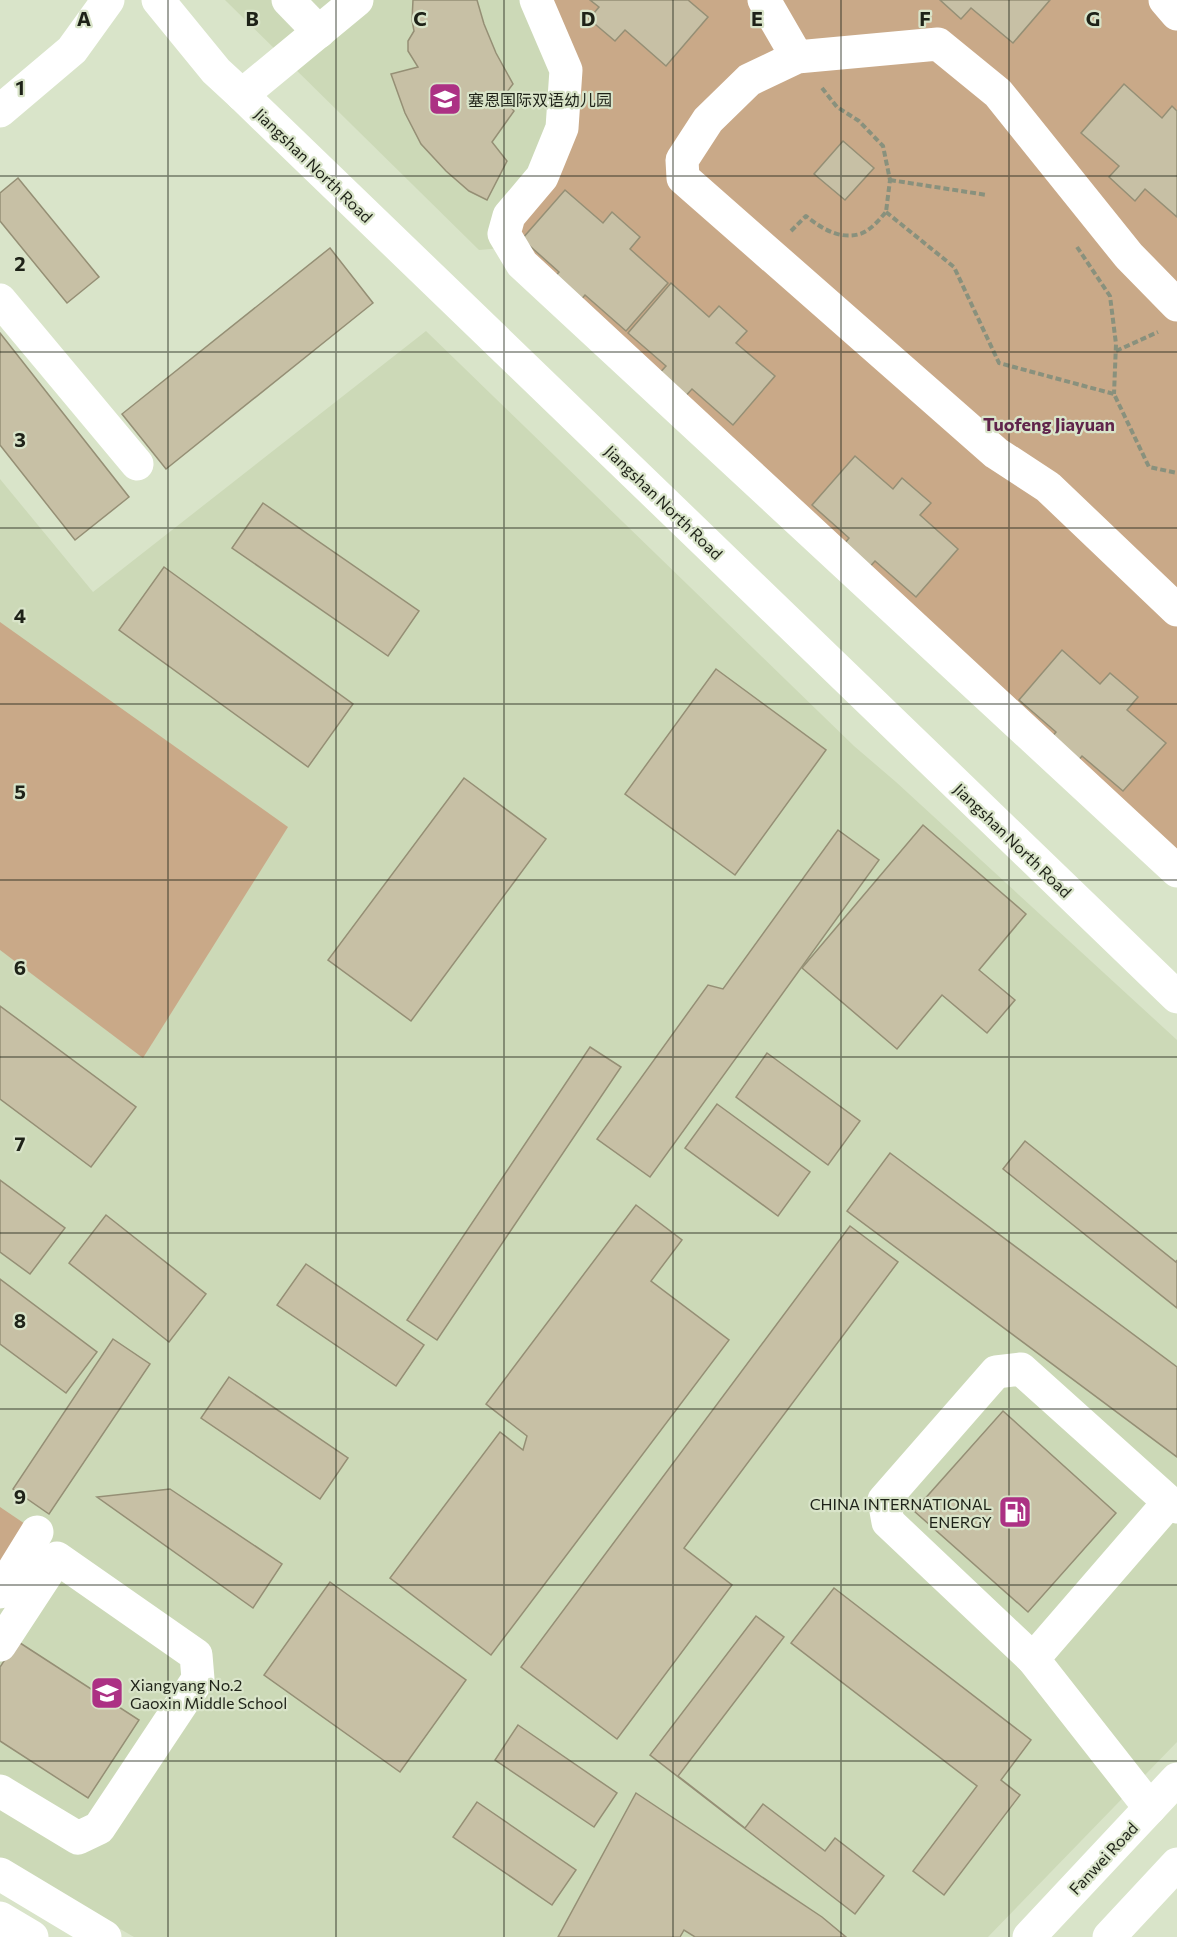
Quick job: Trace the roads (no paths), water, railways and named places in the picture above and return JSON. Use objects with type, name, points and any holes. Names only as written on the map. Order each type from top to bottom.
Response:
[{"type":"street","points":[[0,111],[72,50],[108,0]]},
{"type":"street","name":"Jiangshan North Road","points":[[158,0],[216,70],[242,96],[1177,997]]},
{"type":"street","points":[[288,0],[319,32]]},
{"type":"street","points":[[242,96],[357,0]]},
{"type":"street","points":[[536,0],[566,70],[562,128],[542,177],[509,216],[504,234],[522,264],[1177,871]]},
{"type":"street","points":[[764,0],[797,57]]},
{"type":"street","points":[[1165,0],[1177,14]]},
{"type":"street","points":[[1172,316],[1129,256],[998,93],[938,44],[797,57],[749,80],[708,120],[682,160],[683,178],[996,453],[1048,487],[1177,610]]},
{"type":"street","points":[[0,300],[137,464]]},
{"type":"street","points":[[1033,1659],[1173,1505],[1021,1369],[996,1372],[884,1500],[888,1522],[1033,1659],[1150,1808]]},
{"type":"street","points":[[0,1592],[37,1532]]},
{"type":"street","points":[[0,1645],[57,1558],[196,1655],[198,1679],[99,1828],[78,1838],[0,1791]]},
{"type":"street","name":"Fanwei Road","points":[[1029,1937],[1177,1779]]},
{"type":"street","points":[[1109,1937],[1177,1864]]},
{"type":"street","points":[[0,1874],[105,1937]]},
{"type":"street","points":[[0,1917],[32,1937]]},
{"type":"place","name":"塞恩国际双语幼儿园","points":[[445,99]]},
{"type":"place","name":"CHINA INTERNATIONAL ENERGY","points":[[1015,1512]]},
{"type":"place","name":"Xiangyang No.2 Gaoxin Middle School","points":[[107,1693]]},
{"type":"district","name":"Tuofeng Jiayuan","points":[[1049,424]]}]
